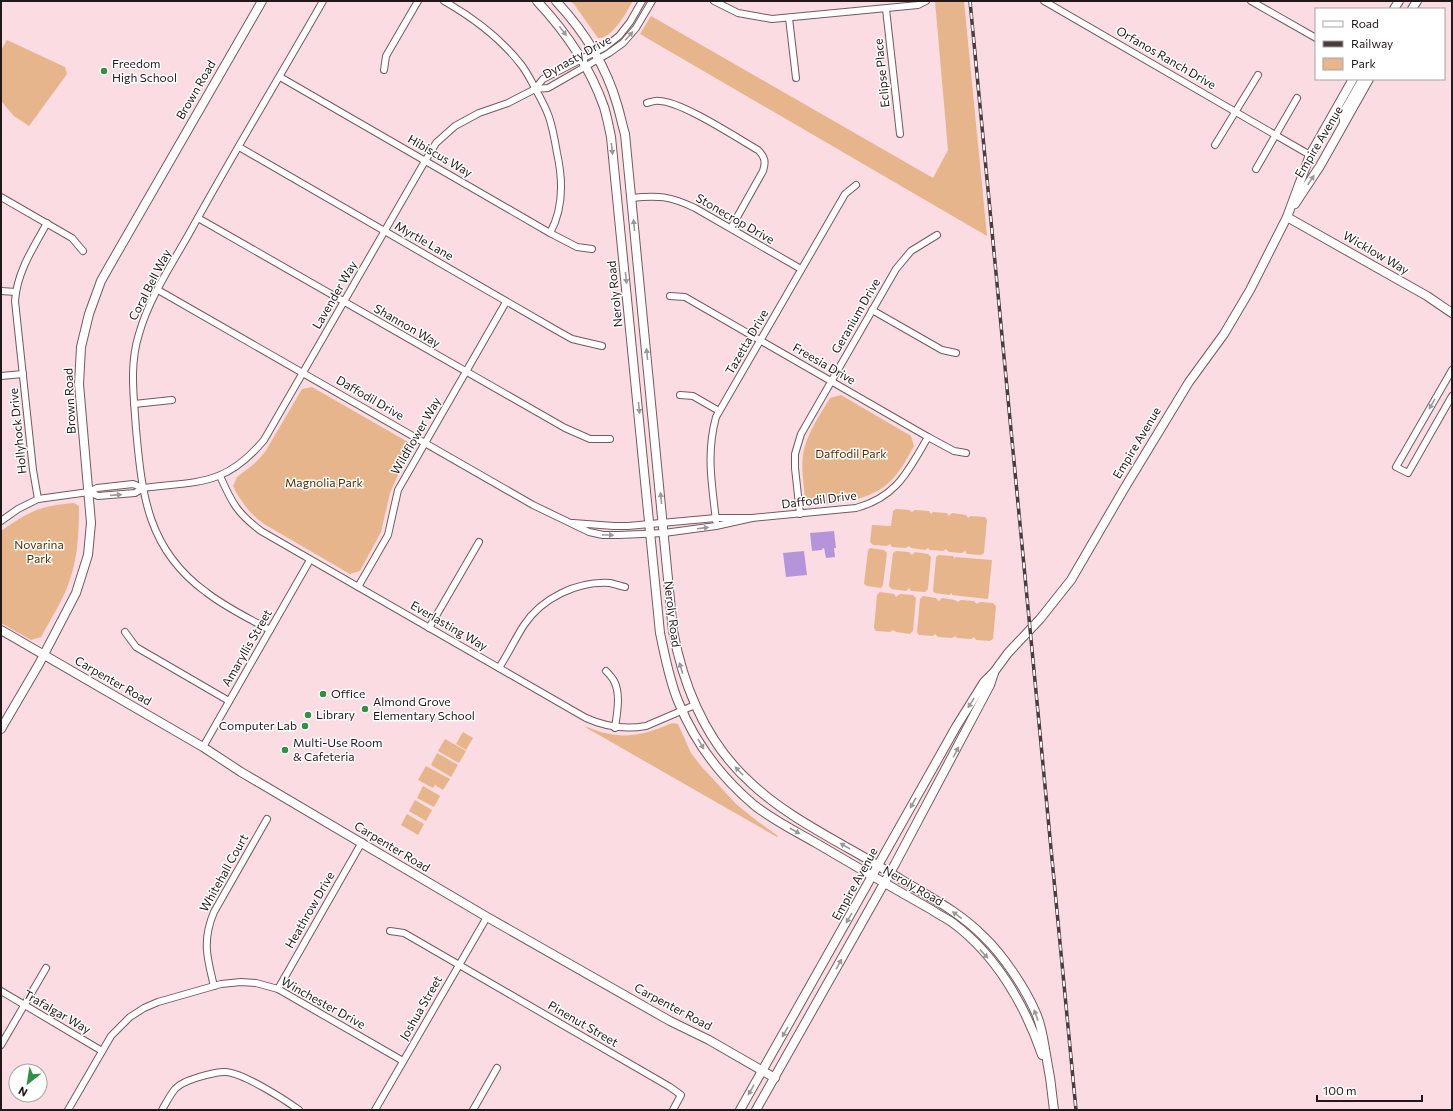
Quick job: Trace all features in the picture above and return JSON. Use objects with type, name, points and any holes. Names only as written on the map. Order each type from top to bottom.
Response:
[{"type":"street","name":"Brown Road","points":[[1,729],[76,593],[88,555],[91,523],[79,384],[81,347],[88,314],[101,281],[262,1]]},
{"type":"street","name":"Coral Bell Way","points":[[270,630],[207,593],[177,566],[162,545],[152,525],[143,488],[133,392],[134,359],[138,336],[148,308],[323,1]]},
{"type":"street","points":[[384,70],[386,56],[418,1]]},
{"type":"street","points":[[444,1],[489,31],[520,62],[542,99],[549,118],[560,164],[561,201],[555,223],[550,233]]},
{"type":"street","name":"Neroly Road","points":[[537,1],[556,22],[582,58],[604,107],[611,137],[660,633],[669,674],[682,710],[704,750],[720,770],[754,805],[767,815],[953,923],[968,936],[1004,977],[1015,996],[1033,1030],[1051,1081]]},
{"type":"street","name":"Neroly Road","points":[[556,1],[594,51],[617,103],[624,134],[674,631],[682,670],[695,705],[716,743],[735,767],[776,804],[933,898],[958,915],[984,937],[1004,960],[1036,1012],[1042,1031],[1051,1081],[1054,1110]]},
{"type":"street","name":"Dynasty Drive","points":[[536,89],[543,79],[594,51],[605,47],[619,36],[630,22],[642,1]]},
{"type":"street","name":"Dynasty Drive","points":[[536,89],[548,88],[623,43],[636,28],[652,1]]},
{"type":"street","points":[[716,1],[729,10],[751,16],[772,19],[918,6],[926,1]]},
{"type":"street","name":"Orfanos Ranch Drive","points":[[1044,1],[1310,155]]},
{"type":"street","points":[[1252,1],[1315,37]]},
{"type":"street","name":"Eclipse Place","points":[[886,9],[900,134]]},
{"type":"street","points":[[790,18],[796,78]]},
{"type":"street","points":[[1216,145],[1258,75]]},
{"type":"street","name":"Hibiscus Way","points":[[280,77],[550,233],[577,247],[592,249]]},
{"type":"street","name":"Empire Avenue","points":[[1287,217],[1310,155],[1352,80]]},
{"type":"street","points":[[1344,125],[1344,112],[1362,80]]},
{"type":"street","name":"Empire Avenue","points":[[740,1110],[956,727],[984,682],[1040,619],[1071,580],[1124,488],[1189,382],[1224,334],[1250,290],[1287,217],[1320,166],[1368,80]]},
{"type":"street","name":"Lavender Way","points":[[1,521],[18,509],[38,499],[89,492],[97,488],[134,484],[143,488],[212,480],[241,464],[252,455],[264,440],[436,143],[455,126],[479,113],[508,103],[536,89]]},
{"type":"street","points":[[1256,169],[1297,98]]},
{"type":"street","points":[[647,103],[659,100],[690,111],[758,150],[764,156],[766,164],[763,171],[731,228]]},
{"type":"street","name":"Myrtle Lane","points":[[239,147],[572,339],[602,346]]},
{"type":"street","name":"Tazetta Drive","points":[[716,526],[710,457],[711,440],[716,417],[845,194],[856,185]]},
{"type":"street","name":"Stonecrop Drive","points":[[631,198],[660,196],[682,202],[731,228],[801,269]]},
{"type":"street","points":[[1,197],[72,238],[83,251]]},
{"type":"street","name":"Wicklow Way","points":[[1287,217],[1427,296],[1452,313]]},
{"type":"street","name":"Shannon Way","points":[[198,218],[565,428],[590,439],[610,440]]},
{"type":"street","name":"Hollyhock Drive","points":[[38,499],[33,470],[15,301],[23,267],[47,223]]},
{"type":"street","name":"Geranium Drive","points":[[800,514],[795,454],[801,434],[900,262],[911,251],[936,235]]},
{"type":"street","name":"Daffodil Drive","points":[[158,290],[546,513],[589,532],[603,535],[664,533],[716,526],[752,518]]},
{"type":"street","points":[[1,291],[16,292]]},
{"type":"street","name":"Freesia Drive","points":[[670,296],[685,297],[928,437],[954,451],[966,453]]},
{"type":"street","name":"Wildflower Way","points":[[358,587],[388,534],[398,490],[506,302]]},
{"type":"street","points":[[872,310],[942,350],[956,353]]},
{"type":"street","points":[[1452,370],[1396,467],[1408,474],[1452,396]]},
{"type":"street","points":[[1,376],[23,374]]},
{"type":"street","points":[[680,395],[693,396],[719,411]]},
{"type":"street","points":[[134,404],[172,400]]},
{"type":"street","name":"Daffodil Drive","points":[[571,523],[614,526],[650,524],[716,518],[752,518],[866,506],[890,492],[898,484],[928,437]]},
{"type":"street","name":"Everlasting Way","points":[[220,476],[231,501],[250,522],[261,531],[586,718],[600,724],[626,729],[646,726],[695,705]]},
{"type":"street","points":[[429,628],[479,542]]},
{"type":"street","name":"Amaryllis Street","points":[[203,747],[310,560]]},
{"type":"street","points":[[500,668],[524,625],[535,612],[547,602],[563,592],[586,585],[610,583],[625,587]]},
{"type":"street","name":"Carpenter Road","points":[[1,630],[203,747],[248,776],[362,842],[402,868],[670,1021],[709,1040],[775,1078]]},
{"type":"street","points":[[125,632],[136,647],[230,701]]},
{"type":"street","points":[[606,671],[614,681],[617,690],[618,700],[615,728]]},
{"type":"street","name":"Empire Avenue","points":[[756,1110],[885,883],[990,686],[994,672]]},
{"type":"street","points":[[956,727],[964,736]]},
{"type":"street","name":"Whitehall Court","points":[[214,986],[206,953],[206,943],[210,921],[268,819]]},
{"type":"street","name":"Heathrow Drive","points":[[278,989],[362,842]]},
{"type":"street","name":"Joshua Street","points":[[375,1110],[487,917]]},
{"type":"street","points":[[390,931],[404,933],[459,964]]},
{"type":"street","points":[[968,936],[979,938],[984,937]]},
{"type":"street","name":"Pinenut Street","points":[[459,964],[670,1086],[681,1095],[673,1110]]},
{"type":"street","points":[[1,1045],[46,968]]},
{"type":"street","name":"Winchester Drive","points":[[68,1110],[111,1036],[130,1017],[144,1008],[158,1002],[214,986],[241,982],[256,983],[278,989],[403,1061]]},
{"type":"street","name":"Trafalgar Way","points":[[1,991],[102,1050]]},
{"type":"street","points":[[473,1110],[497,1068]]},
{"type":"street","points":[[162,1110],[176,1089],[184,1082],[224,1071],[243,1076],[299,1110]]},
{"type":"green space","points":[[570,1],[632,2],[613,30],[608,35],[598,38],[574,4]]},
{"type":"green space","points":[[935,1],[964,1],[987,236],[640,34],[651,16],[933,178],[948,150]]},
{"type":"green space","points":[[7,40],[65,67],[67,74],[29,126],[14,116],[1,101],[1,50]]},
{"type":"green space","name":"Magnolia Park","points":[[312,387],[408,442],[411,453],[398,475],[390,493],[381,532],[360,571],[350,574],[264,524],[246,507],[233,486],[237,477],[254,464],[265,452],[302,389]]},
{"type":"green space","name":"Daffodil Park","points":[[841,395],[911,436],[914,446],[899,472],[888,484],[879,490],[858,499],[814,505],[805,499],[802,466],[803,455],[807,440],[814,425],[830,398]]},
{"type":"green space","name":"Novarina Park","points":[[74,503],[79,506],[79,526],[76,556],[68,585],[41,637],[31,640],[1,623],[1,531],[35,511],[52,506]]},
{"type":"green space","points":[[896,509],[909,510],[912,512],[915,510],[929,511],[931,514],[933,512],[947,513],[949,516],[952,513],[966,515],[968,518],[971,516],[985,517],[987,520],[984,553],[981,555],[967,554],[965,551],[962,553],[949,552],[946,549],[943,551],[930,550],[928,548],[925,550],[911,548],[909,546],[906,548],[892,547],[890,544],[887,546],[873,545],[870,542],[872,525],[891,526],[893,511]]},
{"type":"green space","points":[[870,548],[884,550],[887,553],[883,585],[881,588],[867,586],[864,584],[868,550]]},
{"type":"green space","points":[[896,551],[909,552],[912,555],[915,552],[928,554],[931,557],[928,589],[925,592],[911,591],[909,588],[906,591],[892,589],[889,586],[893,553]]},
{"type":"green space","points":[[939,555],[953,556],[955,559],[955,557],[992,560],[988,599],[952,595],[952,593],[949,595],[935,593],[933,591],[936,557]]},
{"type":"green space","points":[[880,592],[894,594],[896,597],[900,594],[913,595],[916,598],[913,631],[910,634],[896,632],[893,630],[890,632],[876,631],[874,628],[877,595]]},
{"type":"green space","points":[[923,596],[936,598],[939,601],[942,598],[955,600],[958,602],[961,600],[974,601],[977,604],[980,602],[993,603],[996,606],[993,639],[990,641],[976,640],[974,637],[971,639],[957,638],[955,636],[952,638],[938,637],[935,634],[933,636],[919,635],[917,632],[920,599]]},
{"type":"green space","points":[[672,723],[678,724],[691,753],[736,804],[778,836],[777,837],[585,727],[614,735],[631,735],[655,730]]},
{"type":"green space","points":[[463,732],[473,738],[466,750],[456,744]]},
{"type":"green space","points":[[445,739],[466,751],[459,763],[438,751]]},
{"type":"green space","points":[[437,753],[458,765],[451,777],[431,765]]},
{"type":"green space","points":[[426,766],[450,779],[443,790],[435,785],[433,788],[418,780]]},
{"type":"green space","points":[[423,786],[440,796],[434,807],[417,798]]},
{"type":"green space","points":[[415,800],[432,810],[426,821],[409,811]]},
{"type":"green space","points":[[407,814],[424,824],[418,835],[401,825]]},
{"type":"shaded area","points":[[834,531],[836,548],[834,548],[835,557],[826,558],[824,548],[822,550],[812,551],[810,533]]},
{"type":"shaded area","points":[[804,551],[807,575],[786,577],[783,553]]},
{"type":"railway","points":[[970,1],[1076,1110]]},
{"type":"place","name":"Freedom High School","points":[[104,71]]},
{"type":"place","name":"Office","points":[[323,694]]},
{"type":"place","name":"Almond Grove Elementary School","points":[[365,709]]},
{"type":"place","name":"Library","points":[[308,715]]},
{"type":"place","name":"Computer Lab","points":[[305,726]]},
{"type":"place","name":"Multi-Use Room & Cafeteria","points":[[285,750]]}]
